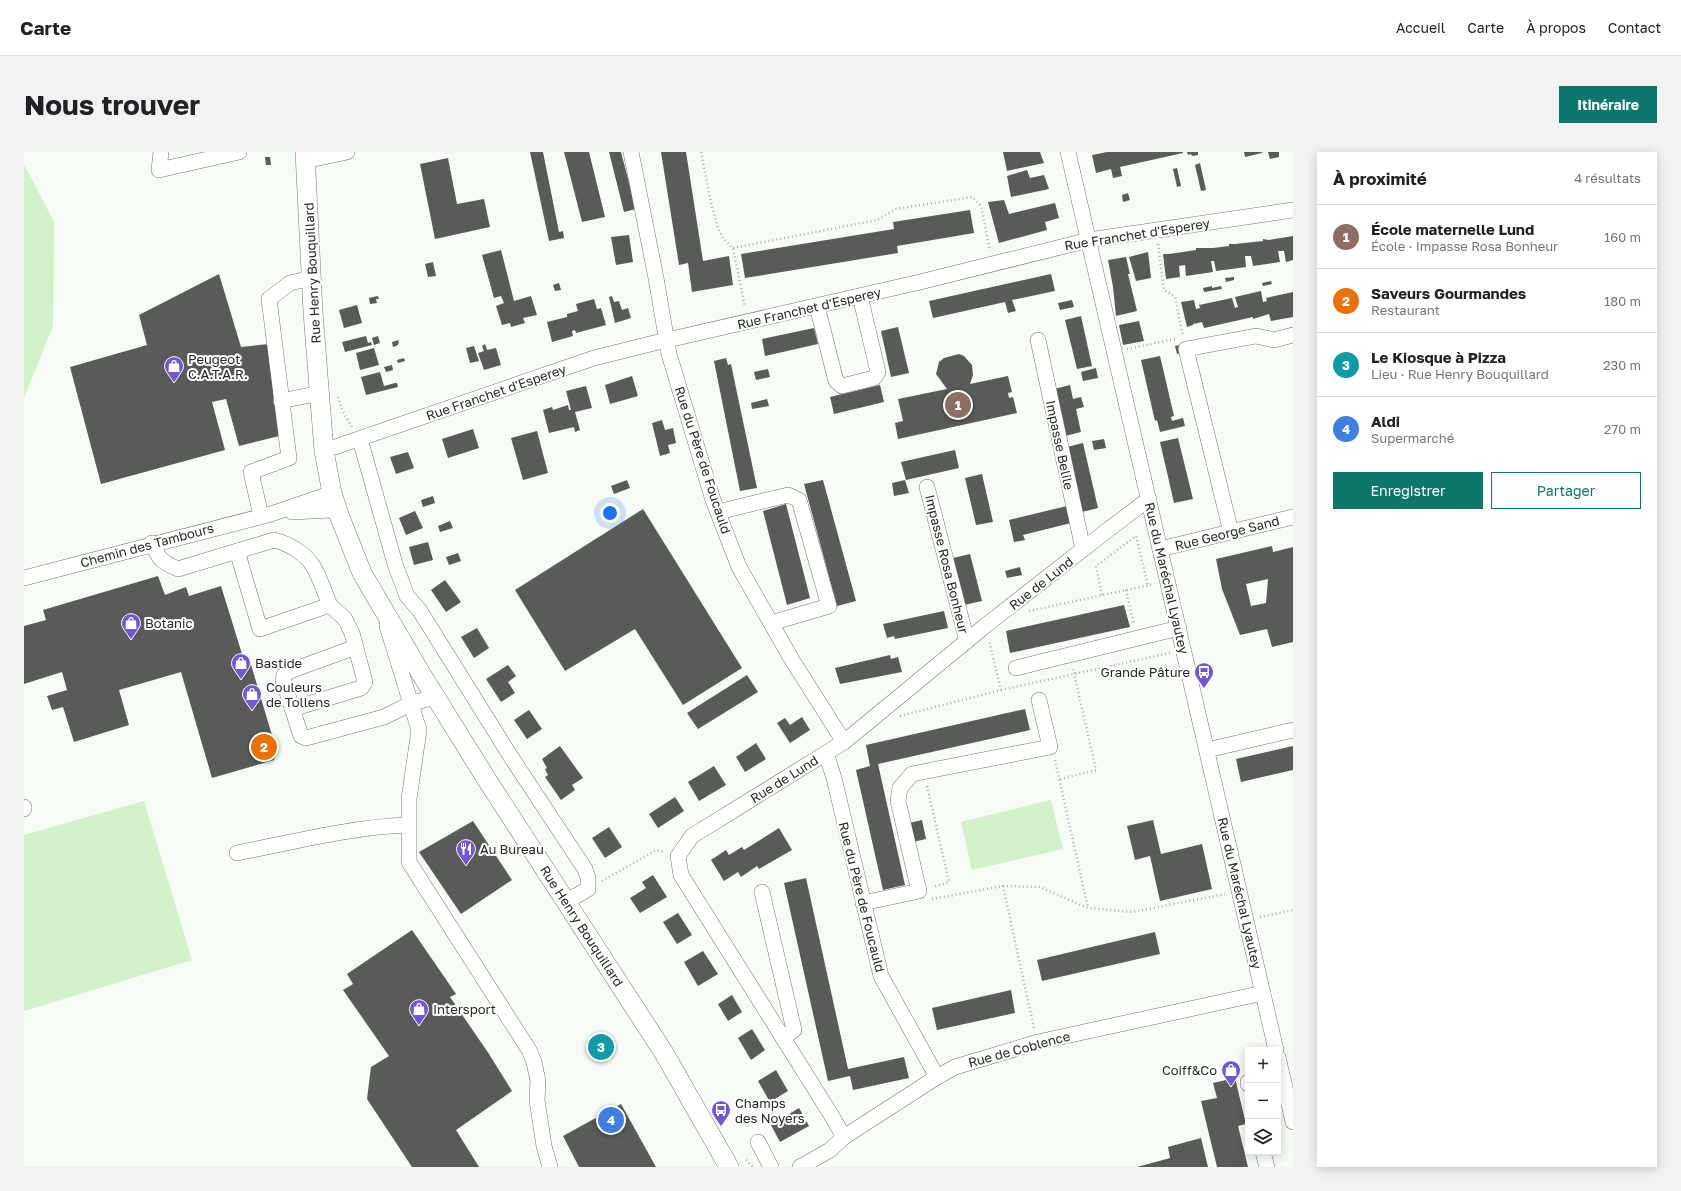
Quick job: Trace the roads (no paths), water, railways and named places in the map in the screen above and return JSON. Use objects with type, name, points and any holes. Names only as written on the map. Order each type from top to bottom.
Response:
[{"type":"main road","name":"Rue Henry Bouquillard","points":[[305,157],[324,451],[332,493],[362,573],[489,783],[664,1053],[729,1167]]},
{"type":"main road","name":"Rue Henry Bouquillard","points":[[320,393],[335,447],[342,484],[368,572]]},
{"type":"main road","name":"Rue Henry Bouquillard","points":[[332,493],[368,572],[381,605]]},
{"type":"street","points":[[161,152],[159,170],[240,152]]},
{"type":"street","points":[[305,157],[347,152]]},
{"type":"street","name":"Rue du Père de Foucauld","points":[[631,152],[656,278],[666,340],[680,392],[718,512],[739,567],[792,660],[844,742]]},
{"type":"street","name":"Rue du Maréchal Lyautey","points":[[1072,153],[1088,240],[1275,1047]]},
{"type":"street","name":"Rue Franchet d'Esperey","points":[[335,447],[594,358],[666,340],[860,296],[1088,240],[1293,210]]},
{"type":"street","points":[[266,515],[251,472],[289,458],[269,299],[290,283],[312,278]]},
{"type":"street","points":[[817,306],[836,381],[842,386],[874,378],[878,372],[860,296]]},
{"type":"street","points":[[1231,532],[1186,349],[1256,336],[1274,340],[1293,335]]},
{"type":"street","name":"Impasse Belile","points":[[1038,340],[1083,549]]},
{"type":"street","points":[[281,401],[320,393]]},
{"type":"street","points":[[360,439],[395,564],[407,596],[420,611],[511,757],[585,869],[588,878],[588,890],[566,900]]},
{"type":"street","name":"Impasse Rosa Bonheur","points":[[927,487],[967,641]]},
{"type":"street","name":"Chemin des Tambours","points":[[24,578],[152,543],[266,515],[332,493]]},
{"type":"street","points":[[718,512],[788,495],[799,500],[829,606],[771,622]]},
{"type":"street","name":"Rue de Lund","points":[[783,1038],[681,874],[678,856],[692,836],[844,742],[885,710],[967,641],[1149,499]]},
{"type":"street","name":"Chemin des Tambours","points":[[266,515],[330,510],[339,515]]},
{"type":"street","name":"Rue George Sand","points":[[1160,549],[1293,517]]},
{"type":"street","points":[[152,543],[158,558],[166,564],[178,569],[274,540],[284,542],[307,558],[313,566],[330,604],[345,619],[352,633],[365,682],[361,688],[292,709]]},
{"type":"street","points":[[237,552],[260,629],[330,604]]},
{"type":"street","points":[[381,605],[419,730],[409,800],[409,862],[532,1056],[538,1081],[537,1100],[544,1146],[550,1167]]},
{"type":"street","points":[[1016,668],[1179,628]]},
{"type":"street","points":[[356,648],[290,671],[284,675],[282,680],[301,736],[306,738],[384,717],[412,703],[436,697]]},
{"type":"street","points":[[863,903],[924,895],[898,801],[900,788],[912,774],[1050,747],[1039,700]]},
{"type":"street","points":[[1207,750],[1293,730]]},
{"type":"street","name":"Rue du Père de Foucauld","points":[[826,753],[834,778],[881,976],[936,1077]]},
{"type":"street","points":[[236,853],[383,826],[408,825]]},
{"type":"street","points":[[762,892],[794,1030],[783,1038],[844,1138]]},
{"type":"street","name":"Rue de Coblence","points":[[800,1167],[830,1150],[844,1138],[936,1077],[955,1067],[1038,1042],[1263,994]]},
{"type":"street","points":[[1284,1073],[1293,1119]]},
{"type":"street","points":[[758,1142],[770,1167]]},
{"type":"street","points":[[1265,1155],[1267,1167]]},
{"type":"place","name":"Peugeot C.A.T.A.R.","points":[[174,383]]},
{"type":"place","name":"École maternelle Lund","points":[[958,405]]},
{"type":"place","name":"Botanic","points":[[131,640]]},
{"type":"place","name":"Bastide","points":[[241,680]]},
{"type":"place","name":"Grande Pâture","points":[[1204,689]]},
{"type":"place","name":"Couleurs de Tollens","points":[[252,711]]},
{"type":"place","name":"Saveurs Gourmandes","points":[[264,747]]},
{"type":"place","name":"Au Bureau","points":[[466,866]]},
{"type":"place","name":"Intersport","points":[[419,1026]]},
{"type":"place","name":"Le Kiosque à Pizza","points":[[601,1047]]},
{"type":"place","name":"Coiff&Co","points":[[1231,1087]]},
{"type":"place","name":"Aldi","points":[[611,1120]]},
{"type":"place","name":"Champs des Noyers","points":[[721,1127]]}]
